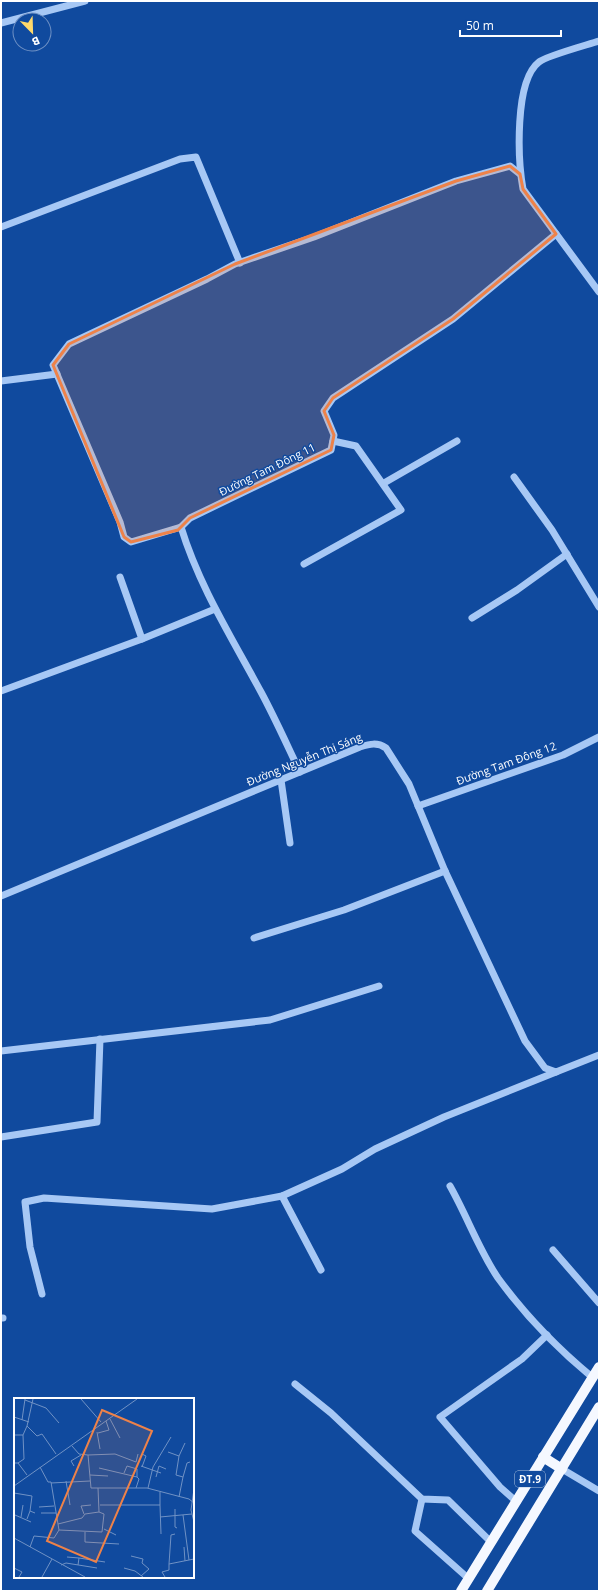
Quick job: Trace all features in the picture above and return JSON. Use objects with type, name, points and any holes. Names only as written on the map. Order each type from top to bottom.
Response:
[{"type":"main road","name":"ĐT.9","points":[[461,1591],[599,1367]]},
{"type":"main road","name":"ĐT.9","points":[[487,1591],[599,1407]]},
{"type":"main road","points":[[543,1457],[562,1469]]},
{"type":"street","points":[[1,23],[85,1]]},
{"type":"street","points":[[599,41],[539,62],[529,74],[520,109],[520,174],[523,189],[599,292]]},
{"type":"street","points":[[1,227],[180,159],[196,157],[240,263]]},
{"type":"street","points":[[300,772],[262,693],[215,609],[189,551],[181,527],[178,530],[155,534],[131,542],[124,537],[120,522],[53,365],[69,344],[240,263],[314,237],[456,181],[510,166],[520,174]]},
{"type":"street","points":[[304,564],[401,510],[356,446],[333,441],[334,435],[324,411],[333,398],[453,319],[556,234]]},
{"type":"street","points":[[1,381],[57,374]]},
{"type":"street","name":"Đường Tam Đông 11","points":[[181,527],[190,518],[330,450],[333,441]]},
{"type":"street","points":[[384,484],[457,441]]},
{"type":"street","points":[[514,477],[552,530],[599,607]]},
{"type":"street","points":[[472,618],[518,590],[567,554]]},
{"type":"street","points":[[120,577],[142,639]]},
{"type":"street","points":[[1,692],[142,639],[215,609]]},
{"type":"street","name":"Đường Tam Đông 12","points":[[418,806],[562,755],[599,737]]},
{"type":"street","name":"Đường Nguyễn Thị Sáng","points":[[2,894],[360,747],[376,744],[382,745],[386,748],[409,784],[445,871],[526,1041],[545,1068],[556,1072]]},
{"type":"street","points":[[281,780],[290,843]]},
{"type":"street","points":[[254,938],[344,910],[445,871]]},
{"type":"street","points":[[1,1051],[270,1020],[379,986]]},
{"type":"street","points":[[1,1137],[98,1122],[100,1039]]},
{"type":"street","points":[[42,1294],[30,1248],[25,1202],[44,1198],[212,1209],[282,1196],[342,1170],[375,1150],[444,1117],[599,1055]]},
{"type":"street","points":[[450,1186],[498,1277],[527,1314],[567,1356],[592,1377]]},
{"type":"street","points":[[282,1196],[321,1270]]},
{"type":"street","points":[[553,1250],[599,1303]]},
{"type":"street","points":[[516,1502],[500,1488],[440,1417],[522,1358],[547,1335]]},
{"type":"street","points":[[295,1384],[331,1413],[422,1499],[448,1500],[491,1542]]},
{"type":"street","points":[[562,1469],[599,1491]]},
{"type":"street","points":[[422,1499],[415,1530],[469,1578]]},
{"type":"highlighted area","points":[[510,166],[520,174],[523,189],[556,234],[453,319],[333,398],[324,411],[334,435],[331,450],[190,518],[178,530],[131,542],[124,537],[53,365],[69,344],[235,264],[456,181]]}]
